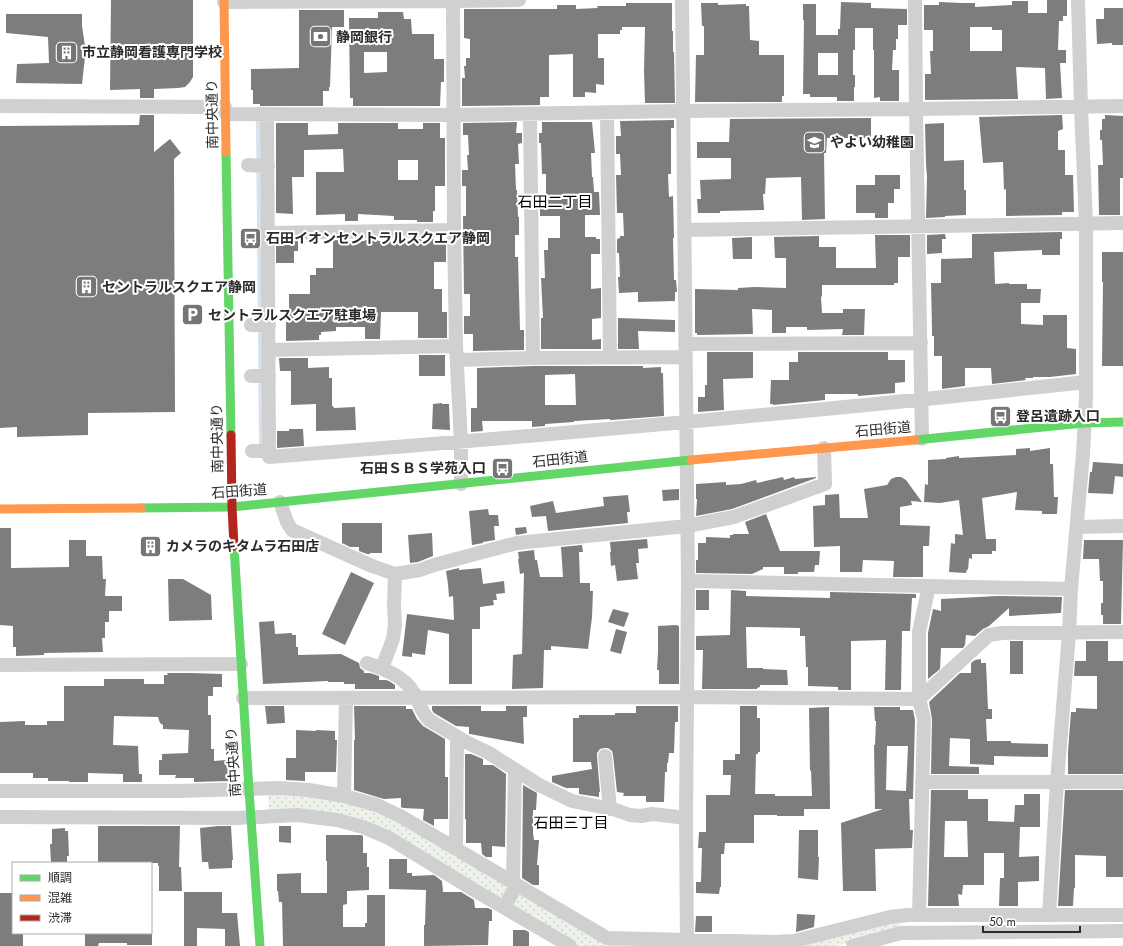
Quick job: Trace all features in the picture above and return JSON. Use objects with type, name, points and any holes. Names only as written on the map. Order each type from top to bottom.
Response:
[{"type":"street","points":[[224,1],[519,0]]},
{"type":"street","points":[[682,0],[688,581],[686,817],[687,943]]},
{"type":"street","points":[[915,0],[922,440]]},
{"type":"street","points":[[1049,915],[1057,782],[1071,589],[1083,454],[1086,396],[1086,224],[1078,0]]},
{"type":"street","name":"南中央通り","points":[[224,1],[232,507],[260,946]]},
{"type":"street","points":[[453,1],[454,230],[461,484]]},
{"type":"street","points":[[0,106],[226,110],[247,114],[267,115],[454,115],[1123,106]]},
{"type":"street","points":[[607,112],[610,357]]},
{"type":"street","points":[[530,114],[533,358]]},
{"type":"street","points":[[267,115],[269,457],[461,443],[921,400],[1086,382]]},
{"type":"street","points":[[248,166],[268,166]]},
{"type":"street","points":[[684,230],[1123,223]]},
{"type":"street","points":[[268,233],[454,230]]},
{"type":"street","points":[[251,325],[269,325]]},
{"type":"street","points":[[269,350],[457,353],[533,358],[610,357],[685,350],[920,343]]},
{"type":"street","points":[[251,376],[269,376]]},
{"type":"street","name":"石田街道","points":[[0,509],[232,507],[686,460],[922,440],[1084,423],[1123,422]]},
{"type":"street","points":[[280,502],[287,522],[292,530],[372,566],[395,574],[420,570],[517,543],[687,526],[734,517],[825,484],[824,448]]},
{"type":"street","points":[[252,451],[269,451]]},
{"type":"street","points":[[1077,527],[1123,526]]},
{"type":"street","points":[[382,668],[393,639],[396,625],[394,605],[395,574]]},
{"type":"street","points":[[688,581],[1071,589]]},
{"type":"street","points":[[914,933],[917,915],[924,719],[919,699],[919,632],[929,586]]},
{"type":"street","points":[[243,698],[687,697],[919,699],[989,635],[1002,633],[1123,632]]},
{"type":"street","points":[[367,663],[395,674],[404,682],[413,691],[424,715],[429,720],[488,753],[538,785],[572,801],[630,815],[641,816],[652,814],[686,817]]},
{"type":"street","points":[[0,665],[241,664]]},
{"type":"street","points":[[344,796],[346,698]]},
{"type":"street","points":[[456,849],[457,736]]},
{"type":"street","points":[[605,756],[610,809]]},
{"type":"street","points":[[504,908],[515,883],[515,770]]},
{"type":"street","points":[[922,782],[1123,782]]},
{"type":"street","points":[[0,791],[177,791],[279,788],[309,790],[344,796],[378,805],[402,817],[607,938],[687,943],[776,942],[794,941],[890,917],[917,915],[1123,915]]},
{"type":"street","points":[[0,817],[237,818],[251,816],[297,815],[317,816],[337,820],[363,827],[389,838],[570,946]]},
{"type":"street","points":[[854,946],[901,933],[1123,931]]},
{"type":"shaded area","points":[[268,794],[314,796],[378,810],[509,886],[501,899],[394,836],[269,811]]},
{"type":"shaded area","points":[[520,894],[606,944],[682,946],[577,946],[513,908],[512,902],[516,895]]},
{"type":"shaded area","points":[[898,921],[900,925],[894,930],[837,946],[786,946]]},
{"type":"building","points":[[111,0],[193,0],[193,77],[185,87],[154,89],[154,98],[140,98],[140,89],[110,90]]},
{"type":"building","points":[[1047,0],[1067,0],[1067,16],[1063,16],[1063,21],[1059,21],[1058,50],[1066,50],[1066,63],[1060,63],[1062,98],[1046,99],[1045,68],[1016,67],[1018,99],[925,100],[925,74],[931,74],[930,51],[933,51],[933,30],[924,30],[924,5],[939,5],[939,2],[975,3],[975,7],[1012,5],[1012,1],[1028,1],[1028,13],[1047,13]],"holes":[[[970,27],[992,27],[992,30],[1002,30],[1002,51],[970,51]]]},
{"type":"building","points":[[841,2],[871,3],[871,8],[907,9],[907,25],[898,25],[896,50],[893,50],[892,70],[899,70],[899,101],[880,101],[880,97],[874,98],[873,28],[855,28],[855,50],[853,50],[853,75],[855,75],[854,101],[837,101],[837,97],[810,97],[810,94],[803,94],[803,4],[816,4],[816,35],[838,35],[838,29],[840,29]],"holes":[[[818,53],[838,53],[838,75],[818,75]]]},
{"type":"building","points":[[626,3],[672,3],[675,103],[645,103],[645,27],[622,27],[620,34],[598,34],[598,58],[604,58],[604,85],[596,84],[596,93],[585,92],[585,97],[573,97],[573,54],[549,55],[549,97],[540,97],[540,105],[462,106],[462,78],[465,78],[464,66],[466,66],[466,58],[470,58],[470,39],[464,38],[464,9],[557,9],[557,5],[576,5],[576,9],[598,8],[597,6],[626,6]]},
{"type":"building","points":[[701,3],[718,3],[718,5],[746,4],[746,6],[749,6],[750,40],[759,41],[759,55],[784,55],[784,96],[782,96],[782,102],[695,102],[696,55],[704,55],[704,26],[702,26]]},
{"type":"building","points":[[1104,8],[1123,8],[1123,45],[1112,45],[1112,43],[1097,44],[1096,19],[1104,19]]},
{"type":"building","points":[[299,10],[344,10],[344,27],[332,27],[330,87],[329,91],[323,91],[323,106],[260,106],[260,104],[253,104],[251,69],[299,68]]},
{"type":"building","points":[[378,12],[403,12],[404,19],[411,19],[412,34],[434,34],[434,59],[444,59],[444,82],[441,82],[440,106],[353,106],[353,98],[350,98],[349,18],[378,18]],"holes":[[[364,52],[387,52],[387,72],[364,73]]]},
{"type":"building","name":"市立静岡看護専門学校","points":[[6,14],[82,14],[85,57],[82,84],[16,83],[17,64],[49,63],[48,37],[6,33]]},
{"type":"building","name":"セントラルスクエア静岡","points":[[140,115],[154,115],[154,152],[170,139],[181,153],[174,159],[175,412],[88,413],[88,435],[17,437],[17,427],[0,428],[0,126],[139,125]]},
{"type":"building","points":[[1062,115],[1063,129],[1058,131],[1058,150],[1065,150],[1065,175],[1073,175],[1074,212],[1062,212],[1062,215],[1006,216],[1006,189],[1004,190],[1003,162],[983,163],[979,117]]},
{"type":"building","points":[[1105,115],[1123,116],[1123,178],[1120,178],[1120,215],[1099,215],[1098,165],[1103,165],[1100,130],[1102,130],[1102,119],[1105,119]]},
{"type":"building","points":[[871,118],[871,138],[827,138],[826,153],[824,153],[825,219],[802,220],[801,177],[766,178],[765,194],[763,194],[764,210],[698,213],[697,199],[701,199],[700,180],[731,179],[731,158],[697,158],[697,142],[729,142],[730,119]]},
{"type":"building","points":[[674,120],[674,128],[671,128],[671,174],[668,174],[669,197],[673,196],[674,280],[676,280],[677,292],[675,292],[675,301],[638,302],[638,292],[619,293],[618,277],[620,277],[617,239],[620,238],[620,236],[624,236],[623,213],[617,213],[616,175],[621,175],[620,154],[616,154],[616,136],[621,136],[620,121]]},
{"type":"building","points":[[517,122],[516,133],[522,133],[522,143],[518,144],[519,164],[515,164],[519,235],[515,235],[515,257],[518,257],[520,330],[524,330],[524,350],[473,351],[473,334],[464,334],[464,316],[470,316],[470,294],[464,294],[463,216],[466,216],[466,186],[462,186],[462,170],[468,170],[467,155],[469,155],[468,135],[463,135],[463,123]]},
{"type":"building","points":[[542,122],[592,122],[595,153],[591,153],[592,177],[594,192],[599,192],[600,215],[585,215],[585,237],[596,237],[596,239],[600,239],[600,254],[591,254],[591,289],[601,288],[601,318],[592,319],[592,340],[601,339],[601,349],[541,349],[541,318],[543,318],[541,278],[545,278],[544,250],[548,250],[548,238],[560,238],[560,216],[540,216],[540,199],[546,199],[546,174],[542,174],[541,143],[539,143],[539,133],[542,133]]},
{"type":"building","points":[[276,123],[308,123],[308,135],[338,134],[338,123],[398,123],[398,129],[423,129],[423,123],[440,123],[440,138],[445,138],[445,186],[435,186],[435,211],[433,211],[433,222],[394,220],[394,216],[358,214],[358,221],[345,221],[345,214],[316,215],[316,172],[344,172],[343,149],[304,150],[304,177],[292,177],[293,214],[276,213]],"holes":[[[398,160],[418,160],[418,180],[398,180]]]},
{"type":"building","points":[[944,123],[944,161],[964,160],[966,215],[926,218],[927,176],[925,124]]},
{"type":"building","points":[[875,175],[900,175],[900,189],[894,189],[894,203],[888,203],[888,218],[875,218],[875,213],[856,213],[856,185],[875,185]]},
{"type":"building","points":[[1062,232],[1062,239],[1060,239],[1060,255],[1042,255],[1042,250],[994,252],[995,284],[1027,284],[1027,289],[1041,289],[1040,303],[1021,303],[1021,324],[1043,325],[1043,315],[1067,315],[1067,348],[1076,349],[1076,374],[1033,377],[1025,378],[1026,380],[992,384],[991,368],[965,368],[965,386],[942,389],[942,356],[934,356],[931,283],[941,283],[941,259],[972,258],[972,234]]},
{"type":"building","points":[[945,234],[946,239],[942,239],[942,253],[927,254],[927,235]]},
{"type":"building","points":[[875,235],[910,235],[910,257],[898,257],[898,283],[894,283],[894,285],[822,285],[822,313],[843,313],[843,309],[865,309],[864,335],[842,335],[843,329],[807,330],[807,327],[786,327],[786,333],[772,333],[772,310],[752,309],[753,334],[697,335],[697,333],[695,333],[695,289],[738,290],[738,288],[754,287],[786,288],[786,258],[775,258],[774,237],[819,236],[819,247],[836,247],[836,268],[876,268]]},
{"type":"building","points":[[752,237],[752,259],[733,259],[732,238]]},
{"type":"building","points":[[417,239],[446,239],[446,262],[434,262],[434,289],[442,289],[442,312],[447,312],[447,338],[418,338],[418,312],[381,312],[380,339],[365,339],[365,327],[336,327],[336,331],[321,332],[321,335],[319,335],[319,340],[286,341],[286,322],[289,322],[289,294],[310,294],[310,275],[316,275],[316,268],[333,268],[333,240],[417,241]]},
{"type":"building","points":[[276,241],[298,241],[298,251],[294,251],[294,263],[276,263]]},
{"type":"building","points":[[1102,252],[1123,252],[1123,366],[1102,366]]},
{"type":"building","points":[[618,318],[675,320],[675,332],[638,331],[639,349],[618,349]]},
{"type":"building","points":[[707,352],[753,352],[753,378],[723,379],[724,410],[698,412],[698,397],[705,397],[705,385],[707,385]]},
{"type":"building","points":[[798,352],[888,352],[888,360],[905,360],[905,382],[895,383],[895,393],[858,396],[858,394],[825,394],[825,400],[773,405],[770,404],[771,380],[789,380],[789,362],[798,362]]},
{"type":"building","points":[[419,355],[445,355],[445,376],[419,376]]},
{"type":"building","points":[[279,358],[308,358],[308,368],[329,367],[329,378],[332,378],[332,406],[334,408],[355,407],[356,430],[316,431],[316,404],[291,405],[291,371],[280,371]]},
{"type":"building","points":[[533,366],[661,367],[661,373],[663,373],[664,416],[574,421],[532,427],[532,421],[482,421],[483,431],[471,432],[471,408],[477,408],[477,368]],"holes":[[[575,374],[576,405],[545,405],[545,375]]]},
{"type":"building","points":[[433,404],[449,404],[450,430],[432,429]]},
{"type":"building","points":[[289,429],[303,429],[304,446],[277,448],[277,431],[289,431]]},
{"type":"building","points":[[1030,448],[1030,451],[1050,448],[1050,464],[1053,464],[1054,497],[1058,497],[1057,514],[1042,514],[1042,511],[1015,510],[1017,492],[982,498],[986,539],[996,539],[996,551],[992,551],[992,554],[972,554],[972,559],[969,558],[968,570],[967,569],[966,573],[949,572],[951,543],[955,544],[955,534],[963,535],[959,500],[940,503],[924,502],[925,484],[928,485],[928,460],[946,459],[959,456],[959,458],[1016,455],[1016,449]]},
{"type":"building","points":[[1093,462],[1123,464],[1123,477],[1115,476],[1113,494],[1088,493],[1090,472],[1092,472]]},
{"type":"building","points":[[783,477],[784,480],[794,477],[795,479],[816,478],[732,509],[696,516],[696,484],[726,482],[726,485],[741,484],[756,480],[757,483]]},
{"type":"building","points":[[901,477],[906,480],[922,502],[911,501],[912,505],[900,507],[900,525],[930,526],[929,546],[923,546],[923,577],[893,577],[894,561],[863,560],[862,572],[840,572],[840,546],[814,547],[813,506],[825,505],[825,495],[839,494],[840,518],[868,518],[864,489],[887,485],[891,479]]},
{"type":"building","points":[[679,489],[679,500],[663,501],[662,490]]},
{"type":"building","points":[[628,495],[630,512],[627,512],[628,523],[548,531],[546,516],[532,517],[530,506],[553,501],[556,513],[604,506],[603,497]]},
{"type":"building","points":[[488,509],[489,515],[498,515],[499,526],[494,526],[495,540],[472,545],[469,511]]},
{"type":"building","points":[[766,514],[780,551],[820,551],[819,565],[815,565],[814,572],[784,574],[784,567],[763,567],[763,569],[752,574],[696,573],[698,543],[706,543],[706,537],[730,538],[730,535],[733,534],[749,534],[745,522]]},
{"type":"building","points":[[342,523],[382,523],[382,553],[367,554],[359,551],[359,547],[350,547],[342,543]]},
{"type":"building","points":[[526,527],[527,533],[516,535],[515,528]]},
{"type":"building","points":[[0,528],[11,528],[11,568],[69,567],[69,540],[86,540],[86,556],[102,556],[103,579],[106,579],[105,596],[122,596],[122,611],[109,611],[109,622],[105,622],[105,638],[102,638],[103,652],[44,653],[44,655],[16,656],[16,647],[13,647],[13,626],[0,625]]},
{"type":"building","points":[[432,533],[433,556],[418,562],[410,563],[408,535]]},
{"type":"building","points":[[647,539],[648,548],[638,549],[639,563],[636,563],[638,579],[617,581],[615,565],[611,566],[610,542]]},
{"type":"building","points":[[1084,540],[1123,540],[1121,624],[1103,624],[1101,603],[1103,603],[1103,581],[1100,581],[1099,559],[1083,559]]},
{"type":"building","points":[[582,545],[583,552],[579,552],[580,583],[590,583],[590,591],[593,591],[592,617],[588,649],[551,646],[551,650],[544,650],[543,688],[512,689],[513,655],[522,654],[524,573],[520,574],[518,552],[534,550],[540,577],[563,577],[561,547]]},
{"type":"building","points":[[459,568],[459,570],[481,568],[483,584],[504,581],[505,593],[496,594],[497,600],[493,600],[494,605],[480,607],[480,629],[472,629],[472,684],[449,684],[449,634],[428,630],[425,655],[412,653],[412,657],[402,656],[407,614],[454,620],[453,596],[449,597],[446,571]]},
{"type":"building","points":[[351,572],[374,583],[345,645],[322,634]]},
{"type":"building","points":[[168,579],[183,579],[211,595],[212,620],[169,621]]},
{"type":"building","points":[[696,590],[709,590],[709,610],[696,610]]},
{"type":"building","points":[[731,590],[746,591],[746,596],[830,598],[830,592],[916,594],[916,598],[912,598],[910,631],[902,631],[901,690],[885,690],[886,640],[851,641],[851,690],[838,690],[838,687],[808,686],[805,636],[800,636],[800,628],[746,627],[747,668],[787,670],[788,685],[760,685],[757,689],[702,689],[703,650],[696,650],[696,636],[730,635]]},
{"type":"building","points":[[997,596],[1062,597],[1061,613],[1009,616],[1009,608],[975,636],[966,635],[965,645],[963,648],[941,648],[940,669],[928,679],[928,633],[933,609],[941,611],[941,599]]},
{"type":"building","points":[[613,609],[629,613],[624,627],[608,622]]},
{"type":"building","points":[[274,621],[275,634],[292,633],[292,635],[296,635],[298,655],[341,654],[359,663],[360,668],[364,671],[364,673],[379,676],[379,680],[389,681],[395,685],[395,689],[355,689],[355,684],[344,684],[344,682],[328,681],[263,684],[259,622]]},
{"type":"building","points":[[658,626],[679,626],[679,684],[659,684],[659,670],[657,670]]},
{"type":"building","points":[[616,629],[627,632],[621,654],[610,651]]},
{"type":"building","points":[[1010,641],[1023,641],[1023,674],[1010,674]]},
{"type":"building","points":[[1086,641],[1108,641],[1108,661],[1123,661],[1123,774],[1068,774],[1071,712],[1076,712],[1076,708],[1097,709],[1097,676],[1074,676],[1075,661],[1086,661]]},
{"type":"building","points":[[981,659],[981,663],[986,663],[988,709],[992,709],[992,719],[986,719],[987,741],[1048,744],[1048,757],[994,756],[994,765],[970,764],[970,739],[950,738],[949,766],[979,767],[979,774],[931,774],[932,719],[929,702],[960,673],[971,673],[971,663],[975,660]]},
{"type":"building","points":[[167,673],[222,674],[222,687],[213,687],[213,696],[208,696],[208,715],[211,715],[211,749],[214,749],[214,761],[226,760],[229,781],[194,782],[194,778],[175,778],[176,775],[159,775],[159,760],[162,760],[162,754],[188,753],[189,730],[163,729],[163,725],[160,723],[158,717],[114,716],[113,745],[138,746],[139,774],[142,774],[142,782],[123,782],[123,774],[88,773],[88,782],[69,782],[48,781],[48,778],[33,778],[33,773],[0,773],[0,722],[25,721],[25,725],[47,725],[47,721],[64,721],[64,686],[104,686],[104,679],[144,679],[144,684],[164,684],[164,675],[168,675]]},
{"type":"building","points":[[265,706],[284,706],[285,723],[267,724]]},
{"type":"building","points":[[354,706],[406,706],[406,709],[412,709],[417,719],[423,726],[445,739],[445,777],[448,777],[448,819],[434,819],[434,826],[423,820],[424,809],[401,807],[401,798],[384,799],[354,790]]},
{"type":"building","points":[[432,706],[481,706],[481,711],[506,711],[506,706],[527,706],[527,717],[523,717],[524,744],[469,734],[469,727],[456,726],[434,713]]},
{"type":"building","points":[[636,706],[678,706],[678,722],[675,722],[674,753],[669,753],[667,772],[665,772],[664,802],[646,802],[646,796],[623,796],[624,793],[617,792],[613,755],[612,751],[608,748],[600,749],[597,753],[600,792],[599,797],[579,794],[579,788],[566,788],[552,782],[552,776],[592,769],[591,762],[573,762],[573,718],[579,718],[579,715],[615,715],[615,713],[636,713]]},
{"type":"building","points":[[740,706],[757,706],[757,718],[760,718],[760,752],[756,754],[755,794],[775,794],[775,796],[812,796],[809,708],[829,707],[830,809],[804,809],[804,816],[754,815],[754,843],[725,843],[724,854],[721,854],[721,887],[719,894],[696,893],[696,882],[701,882],[702,848],[698,848],[699,832],[706,832],[706,795],[730,795],[731,775],[723,775],[723,760],[735,760],[735,754],[740,754]]},
{"type":"building","points":[[874,707],[900,707],[900,710],[913,710],[915,720],[913,799],[909,799],[910,830],[913,830],[912,848],[875,849],[876,891],[843,891],[841,823],[883,809],[875,809]],"holes":[[[887,746],[908,746],[906,791],[886,790]]]},
{"type":"building","points":[[296,730],[335,731],[335,740],[337,740],[336,772],[305,772],[305,781],[286,780],[286,758],[296,758]]},
{"type":"building","points":[[465,754],[471,754],[483,759],[483,765],[493,765],[506,774],[505,847],[492,846],[492,857],[486,857],[482,854],[481,843],[466,843]]},
{"type":"building","points":[[523,785],[537,793],[536,810],[533,810],[533,833],[534,840],[539,840],[537,865],[539,865],[539,885],[533,885],[522,878]]},
{"type":"building","points":[[931,790],[968,790],[968,799],[988,799],[988,821],[1014,822],[1015,805],[1024,805],[1024,794],[1040,794],[1040,827],[1020,827],[1019,857],[1039,856],[1039,881],[1018,882],[1018,906],[999,906],[1000,878],[1004,878],[1004,853],[984,853],[984,885],[963,885],[962,895],[958,894],[959,906],[928,906]],"holes":[[[945,821],[967,821],[968,857],[944,857]]]},
{"type":"building","points":[[1065,790],[1123,790],[1123,877],[1106,877],[1106,856],[1075,855],[1075,888],[1073,906],[1058,906]]},
{"type":"building","points":[[98,826],[180,826],[179,867],[181,867],[182,891],[159,891],[158,863],[98,862]]},
{"type":"building","points":[[231,826],[232,868],[209,869],[208,862],[202,862],[200,828]]},
{"type":"building","points":[[279,826],[291,826],[291,843],[279,842]]},
{"type":"building","points":[[65,828],[65,831],[68,831],[69,856],[67,856],[67,862],[51,862],[50,844],[52,844],[52,829]]},
{"type":"building","points":[[799,830],[818,830],[818,880],[798,878]]},
{"type":"building","points":[[326,835],[363,836],[363,853],[367,853],[367,867],[369,867],[369,890],[347,891],[347,904],[343,905],[343,927],[365,927],[365,923],[367,923],[367,895],[385,895],[385,946],[283,946],[282,902],[279,902],[277,891],[277,874],[301,873],[301,893],[327,893]]},
{"type":"building","points":[[389,859],[407,859],[407,873],[412,873],[412,876],[434,875],[442,881],[443,892],[461,892],[474,900],[475,908],[488,908],[492,910],[492,921],[489,921],[488,945],[424,946],[426,890],[389,889]]},
{"type":"building","points":[[184,892],[222,892],[222,913],[237,913],[240,946],[225,946],[225,929],[197,928],[197,946],[184,946]]},
{"type":"building","points":[[0,893],[12,893],[12,934],[23,934],[23,946],[0,946]]},
{"type":"building","points":[[797,914],[815,915],[814,927],[796,932]]},
{"type":"building","points":[[696,916],[712,916],[712,932],[695,932]]},
{"type":"building","points":[[513,930],[525,930],[529,932],[529,946],[513,946]]},
{"type":"building","points":[[85,934],[152,934],[152,945],[99,943],[98,946],[85,946]]},
{"type":"waterway","points":[[258,121],[261,446]]},
{"type":"traffic: fast","points":[[226,152],[231,435]]},
{"type":"traffic: fast","points":[[915,440],[1084,423],[1123,422]]},
{"type":"traffic: fast","points":[[141,508],[232,507],[691,460]]},
{"type":"traffic: fast","points":[[234,546],[260,946]]},
{"type":"traffic: slow","points":[[224,0],[226,152]]},
{"type":"traffic: slow","points":[[691,460],[915,440]]},
{"type":"traffic: slow","points":[[0,509],[141,508]]},
{"type":"traffic: jam","points":[[231,435],[234,546]]},
{"type":"place","name":"静岡銀行","points":[[321,37]]},
{"type":"place","name":"市立静岡看護専門学校","points":[[67,52]]},
{"type":"place","name":"やよい幼稚園","points":[[815,142]]},
{"type":"place","name":"石田イオンセントラルスクエア静岡","points":[[251,238]]},
{"type":"place","name":"セントラルスクエア静岡","points":[[87,287]]},
{"type":"place","name":"セントラルスクエア駐車場","points":[[192,315]]},
{"type":"place","name":"登呂遺跡入口","points":[[1001,416]]},
{"type":"place","name":"石田ＳＢＳ学苑入口","points":[[502,468]]},
{"type":"place","name":"カメラのキタムラ石田店","points":[[151,546]]},
{"type":"district","name":"石田二丁目","points":[[555,202]]},
{"type":"district","name":"石田三丁目","points":[[571,823]]}]
